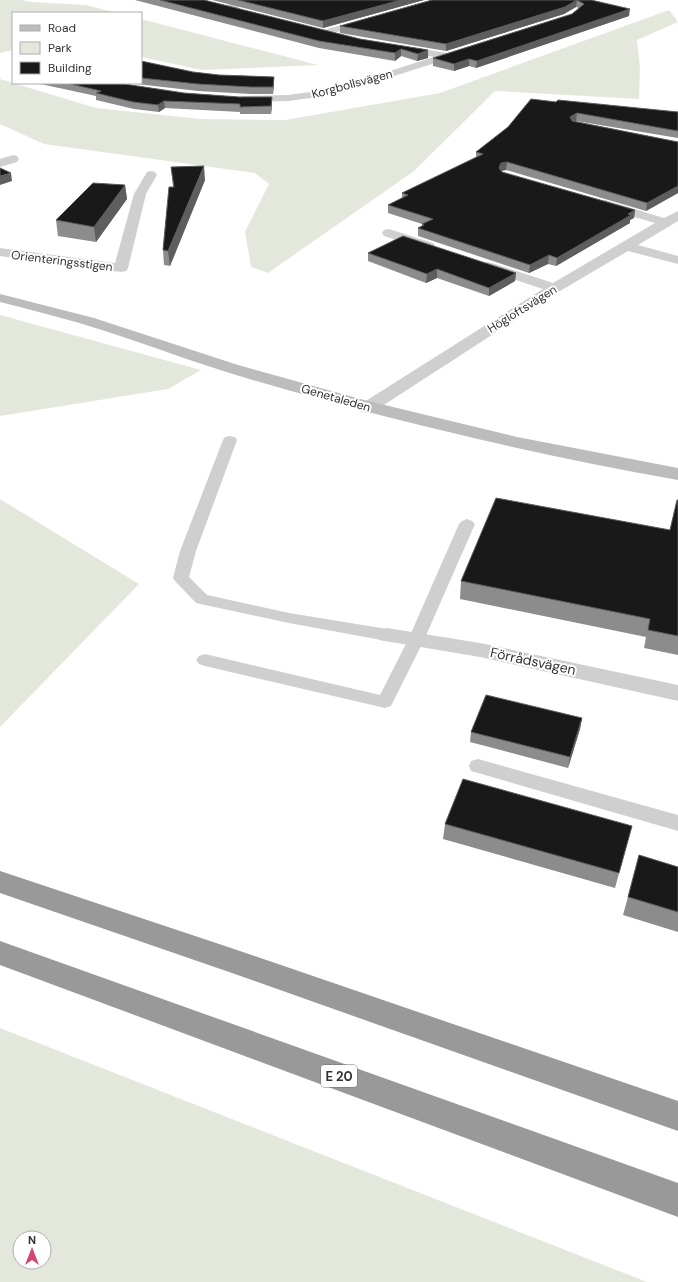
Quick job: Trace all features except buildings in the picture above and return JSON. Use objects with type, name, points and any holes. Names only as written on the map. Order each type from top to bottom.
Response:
[{"type":"highway","points":[[0,882],[234,961],[678,1116]]},
{"type":"highway","name":"E 20","points":[[0,953],[215,1030],[678,1200]]},
{"type":"main road","name":"Genetaleden","points":[[0,298],[89,321],[252,374],[367,408],[458,430],[619,464],[678,474]]},
{"type":"street","points":[[248,14],[222,7],[256,0]]},
{"type":"street","points":[[346,38],[320,32],[382,16]]},
{"type":"street","name":"Korgbollsvägen","points":[[232,99],[288,98],[334,92],[478,46]]},
{"type":"street","points":[[390,47],[447,56]]},
{"type":"street","points":[[0,163],[13,159]]},
{"type":"street","name":"Orienteringsstigen","points":[[0,252],[121,268],[140,194],[151,175]]},
{"type":"street","points":[[590,200],[672,218]]},
{"type":"street","name":"Högloftsvägen","points":[[367,408],[554,288],[672,218]]},
{"type":"street","points":[[389,233],[442,251]]},
{"type":"street","points":[[626,246],[678,260]]},
{"type":"street","points":[[472,261],[554,288]]},
{"type":"street","name":"Förrådsvägen","points":[[386,635],[480,650],[678,693]]},
{"type":"lane","points":[[230,440],[188,550],[181,578],[202,598],[289,618],[386,635]]},
{"type":"lane","points":[[205,660],[385,702],[416,640],[467,524]]},
{"type":"lane","points":[[478,766],[678,823]]},
{"type":"green space","points":[[0,0],[22,0],[31,2],[86,5],[113,12],[12,12],[12,50],[0,53]]},
{"type":"green space","points":[[669,10],[678,22],[637,40],[640,68],[639,99],[495,91],[414,171],[268,273],[251,267],[245,232],[269,184],[255,173],[44,144],[0,124],[0,79],[12,83],[12,84],[17,84],[96,108],[201,119],[285,120],[440,93]]},
{"type":"green space","points":[[142,19],[318,65],[202,70],[142,57]]},
{"type":"green space","points":[[0,315],[201,370],[168,389],[0,416]]},
{"type":"green space","points":[[0,499],[139,584],[0,727]]},
{"type":"green space","points":[[0,1028],[647,1282],[0,1282]]}]
